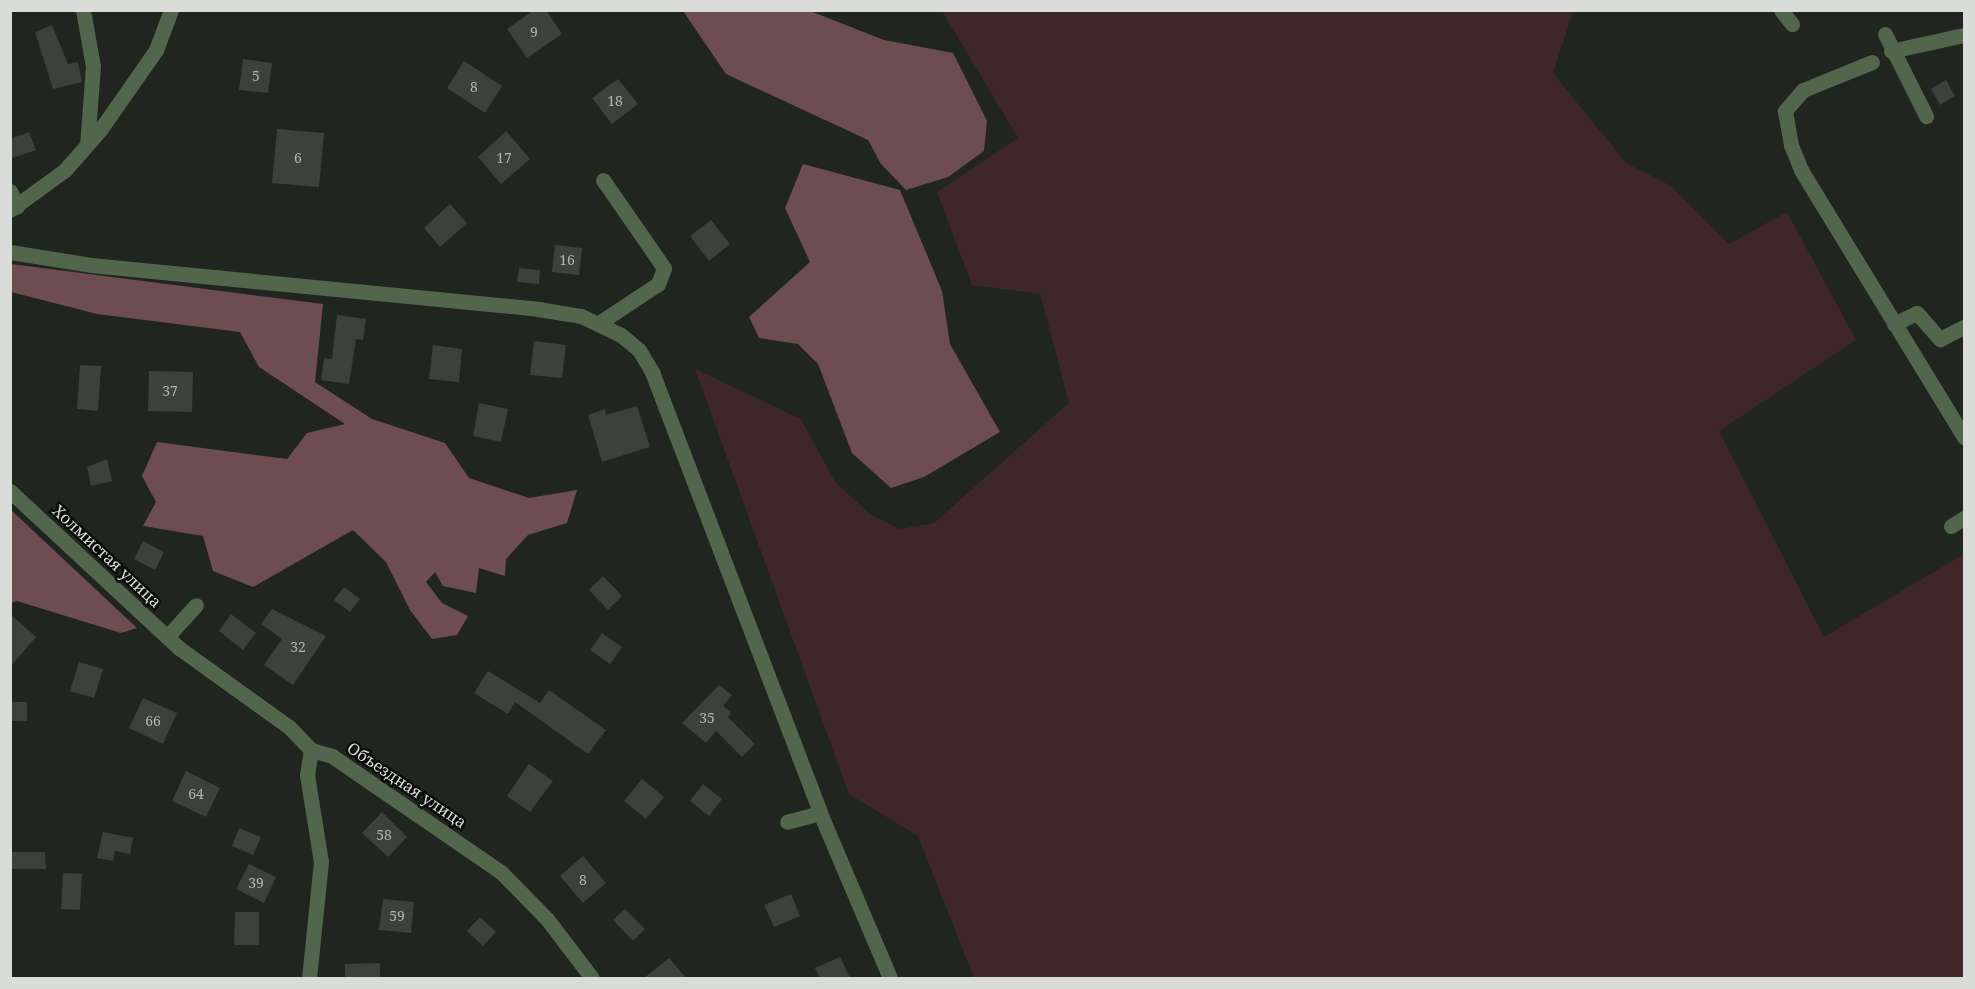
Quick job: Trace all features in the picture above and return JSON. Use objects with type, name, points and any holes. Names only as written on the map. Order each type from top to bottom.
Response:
[{"type":"street","points":[[83,10],[93,66],[87,145]]},
{"type":"street","points":[[10,191],[14,208],[65,170],[131,91],[156,50],[171,10]]},
{"type":"street","points":[[1781,10],[1792,24]]},
{"type":"street","points":[[1885,34],[1891,51],[1926,116]]},
{"type":"street","points":[[1891,51],[1965,35]]},
{"type":"street","points":[[1872,62],[1803,90],[1785,111],[1801,170],[1965,437]]},
{"type":"street","points":[[599,324],[658,284],[664,268],[603,180]]},
{"type":"street","points":[[10,252],[91,265],[538,309],[599,324],[639,350],[652,372],[819,813],[890,978]]},
{"type":"street","points":[[1896,328],[1917,313],[1940,339],[1965,327]]},
{"type":"street","name":"Холмистая улица","points":[[10,490],[179,648]]},
{"type":"street","points":[[167,637],[196,605]]},
{"type":"street","name":"Объездная улица","points":[[179,648],[289,727],[310,750],[333,756],[501,872],[547,919],[592,978]]},
{"type":"street","points":[[309,978],[321,862],[307,775],[310,750]]},
{"type":"street","points":[[788,822],[819,813]]},
{"type":"shaded area","points":[[683,11],[810,11],[884,40],[953,53],[987,121],[984,151],[948,177],[906,190],[881,164],[868,140],[726,74]]},
{"type":"shaded area","points":[[942,11],[1573,11],[1553,73],[1626,163],[1671,186],[1729,244],[1787,212],[1856,340],[1719,431],[1824,637],[1964,554],[1964,978],[974,978],[918,836],[849,794],[695,369],[801,419],[835,482],[870,514],[900,529],[934,523],[1069,403],[1040,294],[972,285],[937,192],[1018,138]]},
{"type":"shaded area","points":[[803,164],[900,190],[942,291],[950,344],[1000,432],[924,477],[891,488],[852,453],[818,364],[798,344],[759,338],[749,317],[810,262],[785,208]]},
{"type":"shaded area","points":[[11,264],[323,304],[315,382],[372,419],[445,443],[469,478],[529,498],[577,490],[567,523],[528,535],[506,559],[505,576],[479,568],[476,593],[443,586],[435,572],[426,582],[442,603],[468,616],[457,635],[432,639],[410,610],[386,562],[353,530],[253,587],[213,571],[203,536],[143,526],[156,502],[142,476],[157,442],[287,459],[307,433],[345,424],[259,367],[240,332],[97,314],[11,292]]},
{"type":"shaded area","points":[[10,510],[137,628],[121,633],[17,601],[11,603]]},
{"type":"building","points":[[534,10],[546,10],[562,34],[527,58],[507,29]]},
{"type":"building","points":[[52,25],[68,64],[78,62],[82,82],[53,89],[35,32]]},
{"type":"building","points":[[243,59],[272,63],[268,93],[239,90]]},
{"type":"building","points":[[464,61],[502,86],[485,113],[447,88]]},
{"type":"building","points":[[618,79],[638,104],[612,124],[592,98]]},
{"type":"building","points":[[1946,80],[1955,96],[1940,105],[1931,89]]},
{"type":"building","points":[[277,129],[324,133],[319,187],[272,183]]},
{"type":"building","points":[[506,131],[530,159],[501,184],[478,157]]},
{"type":"building","points":[[29,132],[36,150],[10,159],[10,139]]},
{"type":"building","points":[[450,204],[467,223],[440,247],[424,228]]},
{"type":"building","points":[[711,220],[730,244],[709,261],[690,236]]},
{"type":"building","points":[[555,245],[582,248],[579,275],[552,272]]},
{"type":"building","points":[[519,268],[540,270],[539,284],[517,282]]},
{"type":"building","points":[[337,315],[366,319],[363,340],[356,339],[349,384],[321,380],[324,358],[332,359]]},
{"type":"building","points":[[534,341],[566,345],[562,378],[530,375]]},
{"type":"building","points":[[433,345],[462,349],[459,382],[429,379]]},
{"type":"building","points":[[80,365],[101,366],[98,411],[77,409]]},
{"type":"building","points":[[149,371],[193,372],[192,412],[148,411]]},
{"type":"building","points":[[479,403],[508,409],[501,442],[473,436]]},
{"type":"building","points":[[637,406],[650,447],[602,462],[588,415],[605,409],[606,415]]},
{"type":"building","points":[[107,459],[112,481],[91,486],[87,467]]},
{"type":"building","points":[[143,541],[164,552],[155,570],[134,559]]},
{"type":"building","points":[[603,576],[622,596],[608,610],[589,590]]},
{"type":"building","points":[[344,587],[360,599],[350,612],[334,600]]},
{"type":"building","points":[[272,609],[326,636],[293,685],[264,665],[282,639],[261,624]]},
{"type":"building","points":[[10,614],[36,637],[10,667]]},
{"type":"building","points":[[231,614],[256,633],[243,650],[219,631]]},
{"type":"building","points":[[602,633],[622,647],[610,664],[590,650]]},
{"type":"building","points":[[79,662],[103,669],[94,698],[70,691]]},
{"type":"building","points":[[488,671],[540,703],[549,690],[606,730],[588,754],[515,702],[508,714],[474,693]]},
{"type":"building","points":[[719,685],[732,695],[723,706],[731,712],[728,717],[755,744],[742,757],[716,731],[706,743],[682,723]]},
{"type":"building","points":[[143,698],[177,713],[163,744],[129,728]]},
{"type":"building","points":[[10,702],[27,702],[27,721],[10,721]]},
{"type":"building","points":[[529,764],[553,781],[530,812],[507,796]]},
{"type":"building","points":[[186,771],[220,788],[206,817],[172,801]]},
{"type":"building","points":[[642,779],[664,797],[646,819],[624,801]]},
{"type":"building","points":[[703,784],[722,799],[709,816],[690,801]]},
{"type":"building","points":[[382,812],[407,837],[388,857],[362,833]]},
{"type":"building","points":[[239,828],[261,837],[253,855],[232,846]]},
{"type":"building","points":[[103,832],[133,838],[130,854],[115,851],[113,861],[97,858]]},
{"type":"building","points":[[10,852],[45,852],[46,869],[10,869]]},
{"type":"building","points":[[583,856],[606,883],[583,903],[560,876]]},
{"type":"building","points":[[249,864],[276,877],[264,903],[236,889]]},
{"type":"building","points":[[63,873],[82,874],[80,910],[61,909]]},
{"type":"building","points":[[791,894],[800,916],[774,927],[764,905]]},
{"type":"building","points":[[383,899],[414,902],[411,933],[379,930]]},
{"type":"building","points":[[625,909],[645,929],[633,941],[613,920]]},
{"type":"building","points":[[235,912],[259,912],[259,945],[234,945]]},
{"type":"building","points":[[480,917],[496,932],[483,946],[467,931]]},
{"type":"building","points":[[840,957],[850,978],[820,978],[815,968]]},
{"type":"building","points":[[669,958],[686,978],[644,978]]},
{"type":"building","points":[[380,963],[380,978],[345,978],[345,964]]}]
